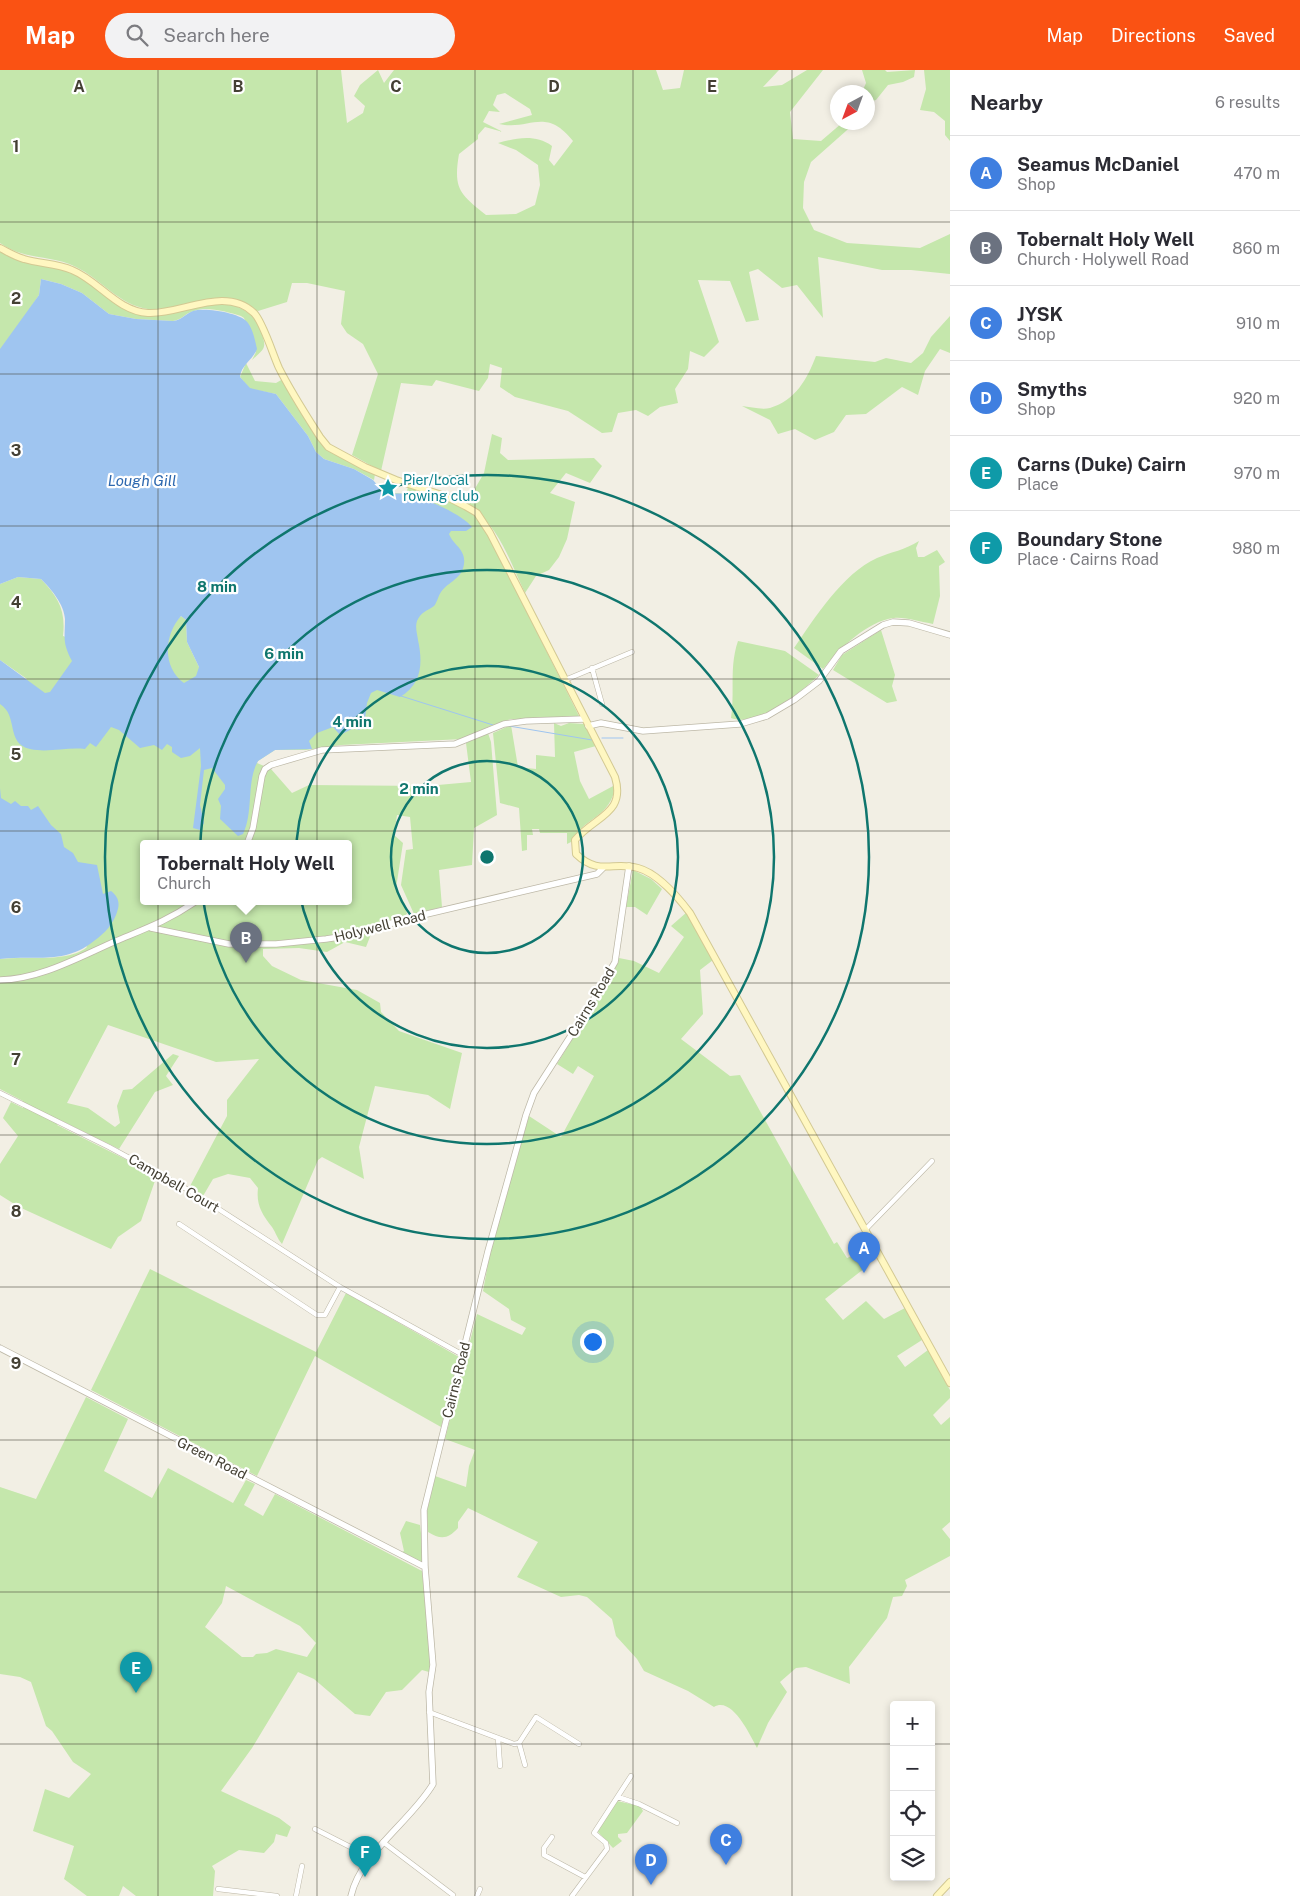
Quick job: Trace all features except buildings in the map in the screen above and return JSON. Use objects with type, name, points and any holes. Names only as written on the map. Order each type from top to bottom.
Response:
[{"type":"main road","points":[[0,248],[25,259],[57,264],[74,270],[126,307],[147,313],[223,301],[238,304],[254,313],[260,322],[279,368],[320,438],[328,447],[384,476],[445,496],[477,513],[490,533],[615,777],[618,798],[606,814],[575,840],[574,848],[584,861],[603,868],[629,866],[640,868],[654,878],[690,913],[950,1383]]},
{"type":"main road","points":[[937,1896],[950,1882]]},
{"type":"street","points":[[588,726],[601,723],[643,731],[740,724],[767,716],[794,700],[818,681],[841,651],[883,625],[893,622],[909,622],[950,635]]},
{"type":"street","points":[[565,680],[632,652]]},
{"type":"street","points":[[592,668],[602,704]]},
{"type":"street","points":[[249,840],[254,828],[262,776],[265,769],[278,762],[322,750],[456,744],[504,724],[526,720],[584,719]]},
{"type":"street","name":"Cairns Road","points":[[351,1896],[355,1885],[383,1842],[428,1793],[433,1784],[428,1692],[433,1665],[425,1568],[424,1510],[488,1252],[534,1093],[588,1009],[615,962],[629,866]]},
{"type":"street","name":"Holywell Road","points":[[151,928],[229,944],[276,944],[326,939],[346,936],[410,918],[597,874],[603,868]]},
{"type":"street","points":[[0,980],[18,980],[53,969],[151,928],[190,905]]},
{"type":"street","name":"Campbell Court","points":[[0,1093],[110,1147],[192,1192],[340,1287],[463,1355]]},
{"type":"street","points":[[866,1230],[932,1161]]},
{"type":"street","points":[[179,1224],[317,1316],[325,1315],[340,1287]]},
{"type":"street","name":"Green Road","points":[[0,1348],[425,1568]]},
{"type":"street","points":[[429,1712],[498,1738],[520,1743]]},
{"type":"street","points":[[525,1766],[520,1743],[536,1717],[579,1744]]},
{"type":"street","points":[[498,1738],[500,1766]]},
{"type":"street","points":[[572,1896],[607,1849],[606,1843],[594,1833],[632,1776]]},
{"type":"street","points":[[618,1797],[646,1807],[677,1823]]},
{"type":"street","points":[[315,1829],[372,1858]]},
{"type":"street","points":[[552,1837],[544,1848],[544,1855],[585,1877]]},
{"type":"street","points":[[383,1842],[453,1895]]},
{"type":"street","points":[[296,1896],[302,1866]]},
{"type":"street","points":[[218,1889],[277,1896]]},
{"type":"street","points":[[477,1896],[480,1889]]},
{"type":"green space","points":[[0,70],[341,70],[347,123],[363,113],[365,106],[354,96],[360,85],[378,70],[384,83],[394,70],[656,70],[663,90],[680,88],[684,70],[779,70],[763,87],[782,85],[807,70],[823,70],[790,112],[793,139],[821,141],[834,130],[847,130],[811,162],[804,182],[803,208],[814,230],[847,243],[920,248],[950,234],[950,274],[911,270],[882,270],[818,257],[823,318],[797,285],[782,288],[758,269],[749,272],[759,320],[746,322],[730,281],[698,280],[719,342],[704,357],[690,351],[688,369],[675,389],[678,403],[660,407],[648,416],[636,410],[618,413],[612,432],[602,433],[568,411],[515,397],[500,387],[502,368],[490,364],[488,378],[479,391],[436,380],[432,386],[401,383],[381,471],[352,455],[378,374],[363,344],[347,333],[341,324],[345,291],[307,283],[292,283],[287,302],[258,311],[232,299],[222,298],[181,306],[148,309],[138,307],[119,297],[76,267],[57,260],[19,253],[0,243]],"holes":[[[505,93],[530,109],[532,115],[499,124],[520,125],[545,122],[563,131],[573,141],[554,166],[549,160],[552,146],[546,142],[526,138],[498,143],[516,150],[538,165],[540,185],[535,205],[516,214],[486,215],[470,202],[460,190],[457,175],[459,154],[478,139],[478,135],[485,127],[503,132],[483,122],[489,111],[500,112],[493,105],[497,95]]]},
{"type":"green space","points":[[862,70],[885,70],[887,72],[915,70],[914,77],[903,82],[888,85],[876,100],[875,85],[865,85]]},
{"type":"green space","points":[[924,70],[950,70],[950,141],[945,135],[945,121],[934,112],[920,110],[926,89]]},
{"type":"green space","points":[[0,251],[73,272],[147,315],[211,303],[227,304],[241,308],[253,317],[261,331],[264,348],[252,360],[256,352],[244,318],[241,316],[205,309],[191,312],[173,321],[136,319],[109,314],[82,293],[61,284],[41,279],[39,295],[19,326],[0,362]]},
{"type":"green space","points":[[950,316],[950,353],[940,349],[925,371],[918,395],[902,387],[866,414],[846,415],[834,432],[815,440],[795,429],[778,434],[770,420],[742,406],[767,409],[787,400],[799,388],[809,373],[816,356],[875,362],[886,358],[911,363],[923,353],[931,337]]},
{"type":"green space","points":[[246,363],[255,381],[276,383],[283,379],[317,438],[375,474],[374,480],[354,469],[324,459],[316,452],[308,436],[276,394],[250,389],[240,377]]},
{"type":"green space","points":[[492,434],[502,438],[500,453],[508,460],[594,458],[602,466],[590,483],[566,473],[550,493],[575,502],[567,539],[559,557],[549,570],[536,576],[525,593],[495,532],[477,512],[466,504],[484,473]]},
{"type":"green space","points":[[408,487],[443,498],[475,515],[488,534],[579,716],[559,719],[511,719],[463,739],[341,745],[306,750],[275,750],[258,761],[257,763],[271,769],[292,793],[309,785],[427,786],[471,782],[466,743],[488,733],[491,742],[497,815],[474,828],[472,865],[439,870],[442,907],[414,914],[401,885],[406,850],[413,849],[410,817],[397,815],[394,835],[403,843],[396,888],[405,904],[407,914],[403,917],[375,924],[366,947],[345,942],[327,952],[299,948],[263,949],[263,956],[272,966],[301,980],[357,990],[380,1003],[381,1012],[399,1031],[462,1053],[450,1109],[428,1095],[375,1086],[359,1147],[364,1179],[322,1157],[318,1160],[282,1244],[265,1218],[258,1199],[258,1188],[250,1178],[228,1174],[213,1179],[203,1196],[189,1188],[227,1116],[227,1100],[259,1059],[216,1062],[108,1025],[67,1103],[88,1108],[115,1127],[120,1123],[117,1106],[123,1090],[132,1089],[173,1054],[179,1056],[166,1076],[173,1085],[155,1092],[119,1149],[60,1120],[57,1125],[157,1175],[141,1221],[118,1237],[111,1249],[19,1207],[0,1195],[0,1164],[18,1136],[3,1118],[11,1102],[23,1108],[23,1101],[0,1089],[0,959],[58,957],[79,952],[87,947],[72,929],[0,825],[0,701],[27,679],[0,660],[0,584],[18,577],[41,579],[56,598],[62,611],[63,636],[174,674],[169,664],[168,643],[171,631],[181,616],[186,620],[187,642],[199,667],[395,519],[395,493],[406,494]]},
{"type":"green space","points":[[919,541],[916,548],[918,557],[924,557],[937,550],[945,562],[939,566],[940,596],[933,624],[894,618],[874,624],[854,637],[823,669],[794,648],[830,598],[852,574],[877,558]]},
{"type":"green space","points":[[881,630],[895,675],[892,686],[897,701],[887,703],[833,670],[842,655]]},
{"type":"green space","points":[[738,641],[785,651],[819,675],[790,699],[766,713],[742,720],[731,718],[733,670]]},
{"type":"green space","points":[[554,723],[561,726],[569,723],[584,724],[596,746],[574,752],[580,781],[589,799],[615,785],[613,796],[603,811],[583,827],[571,842],[567,844],[567,833],[540,833],[539,829],[532,829],[533,835],[527,835],[527,850],[522,851],[519,808],[500,803],[493,733],[511,725],[518,767],[536,769],[536,755],[555,757]]},
{"type":"green space","points":[[633,870],[651,879],[662,889],[647,915],[635,907],[626,907]]},
{"type":"green space","points":[[687,912],[713,960],[700,970],[703,1014],[681,1039],[730,1076],[740,1075],[834,1244],[837,1242],[847,1258],[872,1248],[874,1254],[865,1268],[825,1299],[843,1320],[866,1301],[884,1319],[905,1308],[922,1340],[897,1356],[905,1367],[928,1350],[950,1390],[950,1398],[933,1415],[941,1425],[950,1417],[950,1522],[942,1529],[950,1539],[950,1556],[905,1580],[907,1586],[902,1596],[893,1597],[887,1618],[849,1667],[850,1684],[806,1667],[796,1668],[780,1682],[787,1692],[768,1723],[757,1748],[740,1718],[727,1707],[721,1705],[714,1707],[688,1691],[644,1671],[637,1659],[616,1636],[612,1619],[587,1597],[579,1595],[561,1597],[517,1577],[538,1542],[468,1508],[458,1522],[458,1528],[448,1536],[441,1537],[428,1532],[427,1511],[435,1476],[466,1487],[469,1466],[475,1450],[445,1439],[477,1314],[522,1335],[526,1328],[511,1320],[509,1309],[483,1291],[490,1253],[529,1116],[561,1137],[594,1076],[578,1066],[573,1074],[557,1064],[613,973],[619,958],[634,961],[659,973],[684,937],[671,926]]},
{"type":"green space","points":[[150,1269],[316,1352],[346,1293],[459,1357],[441,1427],[315,1356],[257,1476],[91,1390]]},
{"type":"green space","points":[[86,1397],[128,1419],[104,1471],[152,1498],[168,1468],[233,1503],[246,1480],[255,1484],[244,1505],[263,1516],[275,1494],[422,1571],[431,1665],[429,1672],[422,1670],[402,1690],[386,1692],[370,1716],[355,1714],[314,1679],[298,1672],[252,1748],[221,1791],[279,1818],[291,1827],[287,1837],[276,1834],[274,1842],[264,1853],[239,1850],[212,1866],[215,1871],[213,1896],[136,1896],[123,1886],[119,1896],[87,1896],[64,1879],[74,1846],[33,1831],[45,1789],[69,1798],[91,1774],[73,1762],[52,1731],[46,1726],[31,1682],[20,1677],[0,1674],[0,1487],[36,1499]],"holes":[[[226,1586],[300,1626],[316,1643],[307,1657],[276,1649],[267,1653],[256,1654],[253,1657],[242,1657],[205,1627],[222,1603]]]},
{"type":"green space","points":[[406,1521],[420,1525],[425,1567],[400,1553],[404,1551],[400,1533]]},
{"type":"green space","points":[[617,1801],[640,1806],[643,1811],[627,1833],[618,1834],[622,1841],[613,1848],[597,1831]]},
{"type":"water","name":"Lough Gill","points":[[41,279],[61,284],[82,293],[109,314],[136,319],[173,321],[193,311],[205,310],[231,314],[244,319],[254,335],[257,349],[243,369],[240,377],[250,388],[276,394],[308,436],[316,452],[324,459],[354,469],[373,480],[386,495],[403,494],[422,499],[460,517],[472,527],[466,531],[451,531],[449,534],[463,555],[463,569],[458,577],[444,588],[434,606],[422,614],[417,621],[420,665],[417,679],[413,686],[400,697],[377,690],[371,693],[367,703],[364,727],[359,730],[354,728],[340,735],[333,727],[317,733],[309,741],[312,749],[275,750],[258,761],[252,778],[246,825],[243,834],[238,836],[220,819],[221,806],[218,799],[225,789],[225,785],[212,768],[204,770],[200,805],[204,823],[200,830],[193,828],[201,766],[200,748],[190,756],[181,758],[172,752],[172,747],[167,744],[162,750],[154,745],[140,748],[119,730],[111,727],[96,747],[90,743],[85,749],[30,749],[22,746],[17,741],[9,715],[0,704],[0,660],[45,693],[50,692],[72,661],[65,644],[64,613],[56,597],[45,583],[41,579],[18,577],[0,584],[0,349],[39,295]],"holes":[[[181,616],[186,620],[187,642],[199,667],[196,676],[184,683],[172,668],[168,651],[171,632],[175,624]]]},
{"type":"water","points":[[0,788],[1,798],[11,804],[15,801],[21,806],[28,806],[31,810],[38,806],[51,825],[61,834],[64,847],[73,853],[78,862],[97,865],[103,894],[111,891],[118,899],[119,905],[114,920],[108,928],[102,935],[79,950],[47,958],[0,959]]},
{"type":"waterway","points":[[401,696],[493,725]]},
{"type":"waterway","points":[[509,726],[592,740]]},
{"type":"waterway","points":[[602,738],[623,738]]},
{"type":"place","name":"Pier/Local rowing club","points":[[388,488]]},
{"type":"place","name":"Tobernalt Holy Well","points":[[246,963]]},
{"type":"place","name":"Seamus McDaniel","points":[[864,1273]]},
{"type":"place","name":"Carns (Duke) Cairn","points":[[136,1693]]},
{"type":"place","name":"JYSK","points":[[726,1865]]},
{"type":"place","name":"Boundary Stone","points":[[365,1877]]},
{"type":"place","name":"Smyths","points":[[651,1885]]}]
